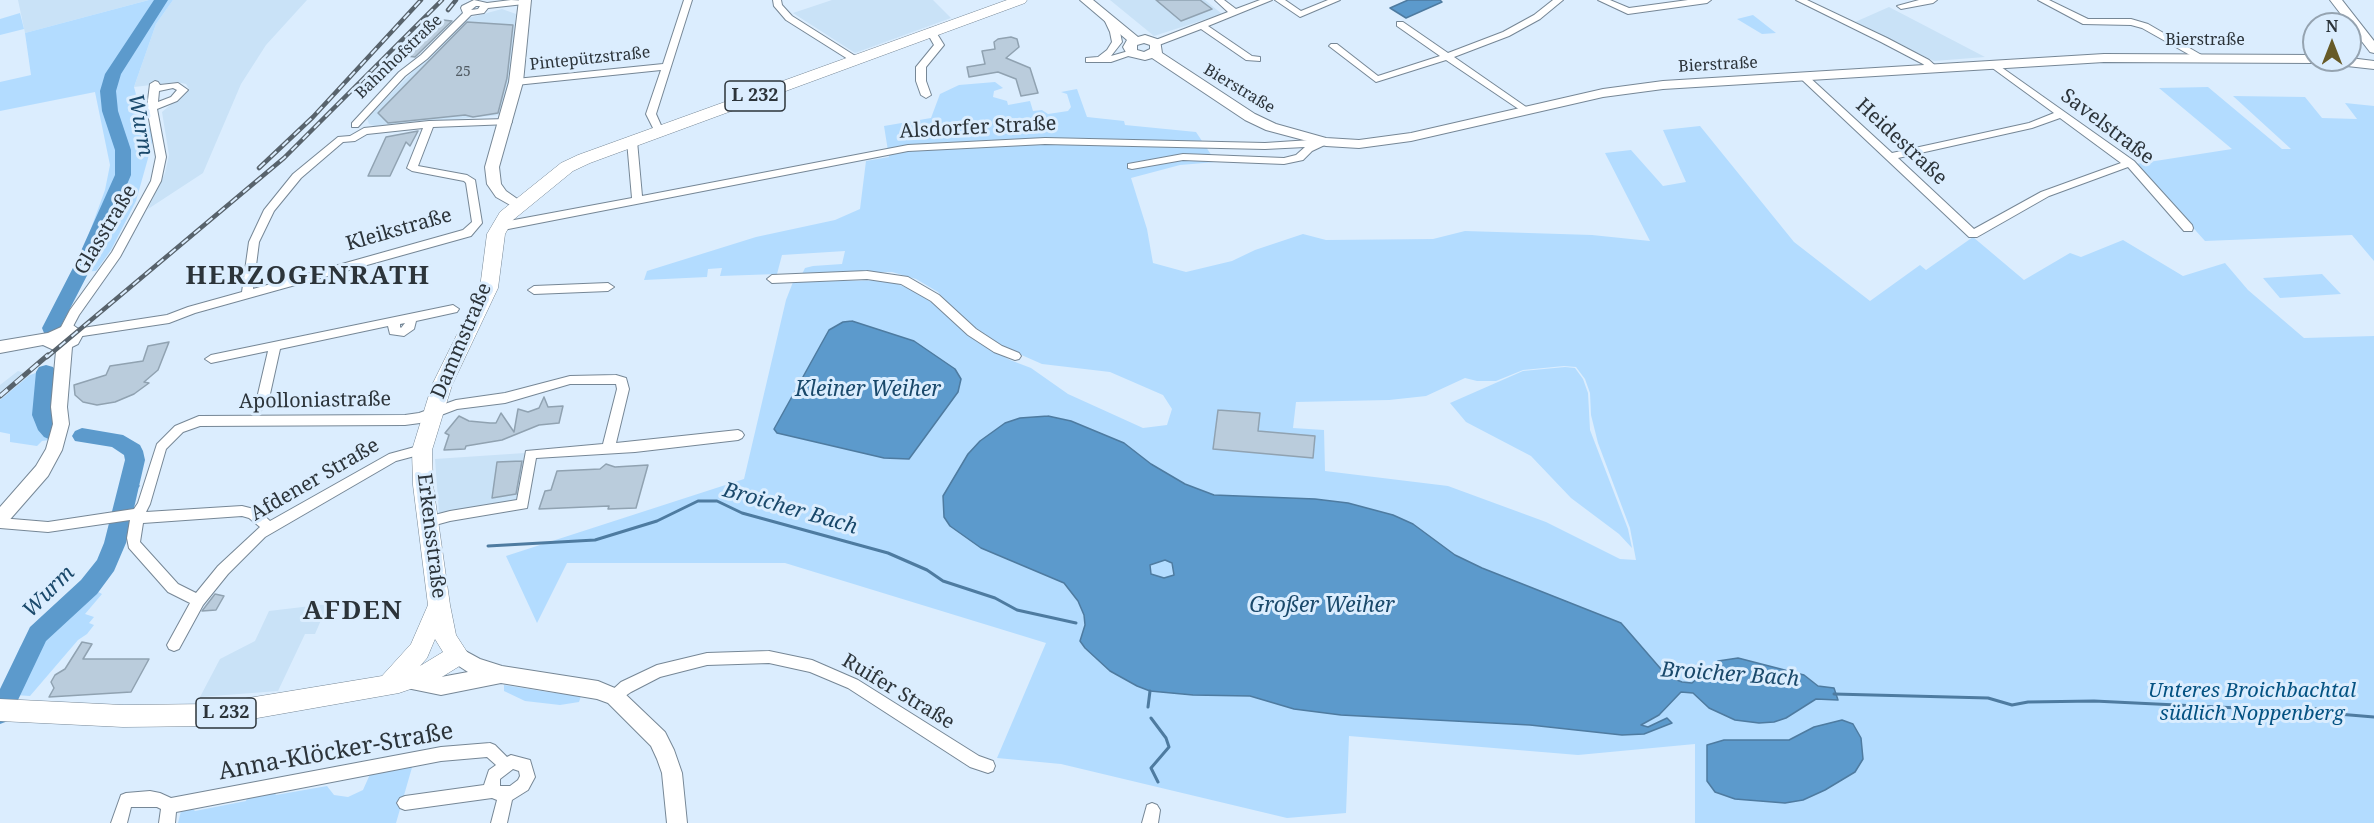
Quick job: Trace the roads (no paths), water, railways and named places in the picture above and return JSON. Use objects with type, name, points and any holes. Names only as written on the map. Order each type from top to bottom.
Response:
[{"type":"main road","name":"L 232","points":[[498,227],[519,205],[575,163],[1020,0]]},
{"type":"main road","points":[[1086,0],[1107,17],[1134,46],[1145,39],[1155,48]]},
{"type":"main road","points":[[2336,0],[2372,44]]},
{"type":"main road","points":[[519,205],[501,194],[492,174],[494,159],[507,122],[516,82],[524,1]]},
{"type":"main road","name":"Bierstraße","points":[[1155,48],[1250,117],[1297,136],[1326,142],[1359,144],[1401,139],[1603,93],[1649,86],[2104,58],[2302,59]]},
{"type":"main road","name":"Dammstraße","points":[[431,414],[489,288],[498,227]]},
{"type":"main road","points":[[0,521],[42,471],[54,450],[61,424],[59,407],[64,336]]},
{"type":"main road","name":"Kleikstraße","points":[[0,347],[64,336]]},
{"type":"main road","name":"Erkensstraße","points":[[431,414],[422,450],[428,522],[439,605],[446,638],[458,655]]},
{"type":"main road","points":[[386,686],[419,651],[439,605]]},
{"type":"main road","name":"L 232","points":[[5,710],[169,717],[212,715],[409,681],[429,673],[458,655]]},
{"type":"main road","points":[[458,655],[474,666],[502,675],[572,684],[615,697],[644,722],[658,739],[667,757],[672,773],[677,823]]},
{"type":"main road","points":[[409,681],[441,686],[502,675]]},
{"type":"street","points":[[659,132],[651,114],[688,0]]},
{"type":"street","points":[[777,0],[778,6],[789,18],[854,59]]},
{"type":"street","points":[[1219,0],[1235,13]]},
{"type":"street","points":[[1155,48],[1201,25],[1268,0]]},
{"type":"street","points":[[1279,0],[1300,14],[1336,0]]},
{"type":"street","points":[[1334,46],[1376,79],[1418,67],[1520,27],[1559,0]]},
{"type":"street","points":[[1602,0],[1628,11],[1707,0]]},
{"type":"street","points":[[1800,0],[1916,57],[1934,69]]},
{"type":"street","points":[[1901,6],[1933,0]]},
{"type":"street","points":[[2042,0],[2086,22],[2132,22],[2145,26],[2200,57]]},
{"type":"street","name":"Bahnhofstraße","points":[[359,128],[402,74],[424,57],[468,13],[480,12],[485,6],[524,1]]},
{"type":"street","points":[[1107,17],[1115,32],[1117,42],[1111,52],[1094,60],[1134,46]]},
{"type":"street","points":[[1400,24],[1526,111]]},
{"type":"street","points":[[1201,25],[1249,58],[1257,59]]},
{"type":"street","points":[[926,95],[921,81],[921,67],[939,45],[931,31]]},
{"type":"street","name":"Savelstraße","points":[[1994,65],[2130,163],[2188,228]]},
{"type":"street","name":"Pintepützstraße","points":[[516,82],[668,66]]},
{"type":"street","name":"Heidestraße","points":[[1804,77],[1973,234],[2045,194],[2130,163]]},
{"type":"street","name":"Glasstraße","points":[[64,336],[116,254],[156,181],[161,146],[152,108],[154,86],[175,85],[183,90],[174,99],[152,108]]},
{"type":"street","points":[[1890,157],[2032,125],[2062,114]]},
{"type":"street","name":"Bahnhofstraße","points":[[359,128],[507,122]]},
{"type":"street","name":"Kleikstraße","points":[[64,336],[169,319],[467,233],[477,224],[471,182],[467,178],[411,168],[429,124]]},
{"type":"street","points":[[247,295],[254,242],[269,210],[297,176],[341,139],[352,139],[359,128]]},
{"type":"street","points":[[632,141],[637,198]]},
{"type":"street","name":"Alsdorfer Straße","points":[[498,227],[637,198],[920,147],[1045,141],[1265,146],[1326,142]]},
{"type":"street","points":[[1132,166],[1183,158],[1284,161],[1299,158],[1308,149],[1326,142]]},
{"type":"street","points":[[771,279],[867,275],[904,280],[935,297],[972,332],[998,349],[1015,356]]},
{"type":"street","points":[[534,290],[608,287]]},
{"type":"street","points":[[211,359],[453,309]]},
{"type":"street","points":[[264,394],[275,345]]},
{"type":"street","name":"Apolloniastraße","points":[[135,516],[144,504],[161,447],[179,429],[199,422],[251,416],[405,420],[456,405],[498,400],[570,380],[616,379],[622,381],[623,389],[608,450]]},
{"type":"street","points":[[428,522],[523,504],[530,454],[608,450],[738,435]]},
{"type":"street","name":"Afdener Straße","points":[[174,645],[198,602],[248,543],[270,526],[393,457],[422,450]]},
{"type":"street","points":[[0,521],[48,527],[135,516],[242,511],[253,514],[270,526]]},
{"type":"street","points":[[135,516],[134,544],[173,588],[198,602]]},
{"type":"street","name":"Ruifer Straße","points":[[615,697],[626,687],[657,671],[708,659],[769,657],[812,666],[853,684],[975,762],[988,766]]},
{"type":"street","name":"Anna-Klöcker-Straße","points":[[170,806],[441,754],[490,750],[505,764],[520,762],[528,771],[524,785],[500,793]]},
{"type":"street","points":[[499,823],[500,793],[492,779],[505,764]]},
{"type":"street","points":[[405,803],[500,793]]},
{"type":"street","points":[[120,823],[126,800],[160,800],[170,806],[167,823]]},
{"type":"water","points":[[1408,0],[1440,0],[1442,2],[1406,18],[1390,8]]},
{"type":"water","name":"Kleiner Weiher","points":[[852,321],[914,341],[955,369],[961,379],[958,392],[909,459],[884,458],[777,433],[774,429],[829,330],[843,322]]},
{"type":"water","name":"Großer Weiher","points":[[1048,416],[1071,421],[1124,443],[1151,464],[1185,484],[1214,495],[1315,499],[1348,503],[1393,515],[1413,524],[1455,555],[1482,568],[1621,623],[1667,676],[1682,682],[1692,683],[1718,661],[1738,658],[1804,675],[1818,686],[1834,688],[1838,700],[1816,699],[1786,718],[1759,723],[1735,720],[1709,708],[1693,693],[1681,692],[1659,715],[1641,725],[1648,727],[1667,718],[1672,723],[1644,734],[1622,735],[1530,725],[1341,715],[1294,709],[1250,696],[1193,695],[1150,691],[1110,671],[1085,648],[1080,641],[1085,625],[1084,615],[1078,601],[1064,583],[981,548],[950,526],[944,517],[943,496],[968,454],[980,441],[1005,423],[1020,418]],"holes":[[[1165,560],[1172,563],[1174,575],[1164,578],[1151,574],[1150,565]]]},
{"type":"water","points":[[1842,720],[1853,724],[1861,738],[1863,759],[1855,772],[1803,800],[1785,803],[1735,799],[1715,792],[1707,781],[1707,745],[1724,740],[1789,740],[1814,727]]},
{"type":"waterway","name":"Wurm","points":[[51,328],[85,262],[123,175],[123,150],[110,111],[108,91],[113,74],[161,0]]},
{"type":"waterway","name":"Wurm","points":[[46,372],[42,415],[45,425],[51,432]]},
{"type":"waterway","name":"Wurm","points":[[0,713],[38,634],[47,623],[89,587],[106,565],[115,543],[135,460],[133,451],[116,440],[82,436]]},
{"type":"waterway","name":"Broicher Bach","points":[[130,483],[138,486]]},
{"type":"waterway","name":"Broicher Bach","points":[[488,546],[595,540],[657,521],[698,501],[717,501],[742,513],[888,553],[927,570],[943,581],[995,598],[1017,610],[1076,623]]},
{"type":"waterway","points":[[1148,707],[1150,691]]},
{"type":"waterway","name":"Broicher Bach","points":[[1834,694],[1988,698],[2012,705],[2028,702],[2094,701],[2300,711],[2322,708],[2338,714],[2374,717]]},
{"type":"waterway","points":[[1151,718],[1166,738],[1169,747],[1151,768],[1158,782]]},
{"type":"tunnel","points":[[254,411],[264,394]]},
{"type":"railway","points":[[259,168],[313,117],[421,0]]},
{"type":"railway","points":[[47,357],[284,158],[442,0]]},
{"type":"railway","points":[[448,10],[456,0]]},
{"type":"railway","points":[[0,396],[48,355]]},
{"type":"district","name":"HERZOGENRATH","points":[[308,277]]},
{"type":"district","name":"AFDEN","points":[[353,612]]},
{"type":"park label","name":"Unteres Broichbachtal südlich Noppenberg","points":[[2252,702]]}]
